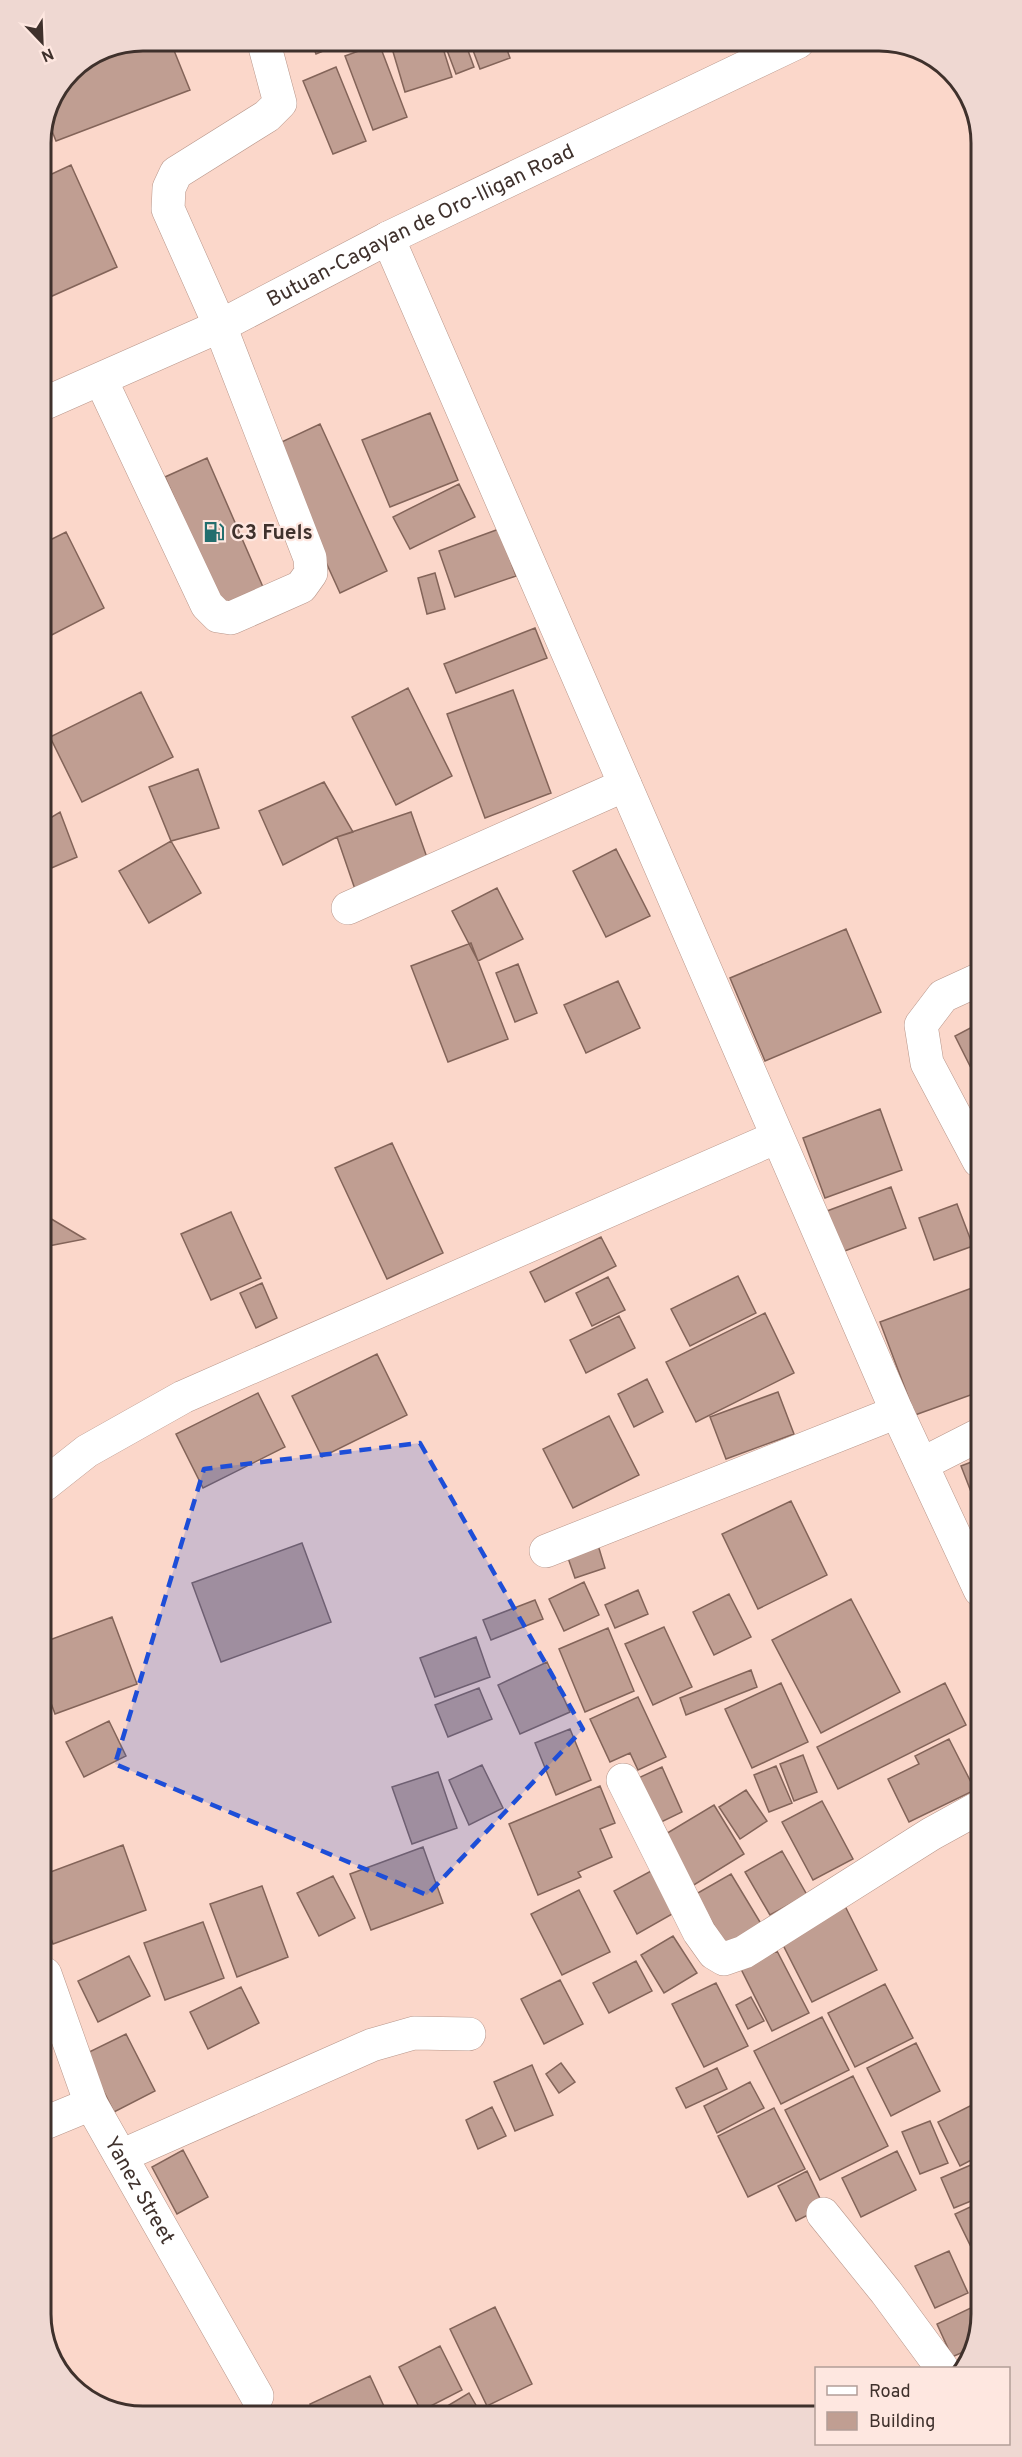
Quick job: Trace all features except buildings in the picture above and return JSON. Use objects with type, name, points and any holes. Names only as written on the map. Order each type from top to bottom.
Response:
[{"type":"main road","points":[[101,380],[207,605],[218,616],[231,618],[301,587],[311,573],[310,558],[220,326],[168,209],[169,188],[176,173],[267,116],[280,103],[266,51]]},
{"type":"main road","name":"Butuan-Cagayan de Oro-Iligan Road","points":[[51,401],[220,326],[388,238],[779,51]]},
{"type":"main road","points":[[388,238],[560,630],[897,1412],[971,1570]]},
{"type":"main road","points":[[348,908],[625,785]]},
{"type":"main road","points":[[971,983],[943,996],[921,1025],[927,1063],[971,1146]]},
{"type":"main road","points":[[51,1479],[87,1451],[183,1397],[777,1137]]},
{"type":"main road","points":[[546,1551],[897,1412]]},
{"type":"main road","points":[[922,1464],[971,1439]]},
{"type":"main road","points":[[623,1780],[699,1932],[714,1953],[724,1959],[744,1952],[931,1834],[971,1812]]},
{"type":"main road","name":"Yanez Street","points":[[51,1991],[91,2104],[257,2396]]},
{"type":"main road","points":[[121,2156],[372,2045],[414,2033],[469,2034]]},
{"type":"main road","points":[[51,2121],[91,2104]]},
{"type":"main road","points":[[823,2214],[886,2292],[941,2367]]},
{"type":"highlighted area","points":[[420,1443],[583,1729],[427,1895],[115,1764],[204,1469]]},
{"type":"place","name":"C3 Fuels","points":[[214,532]]}]
